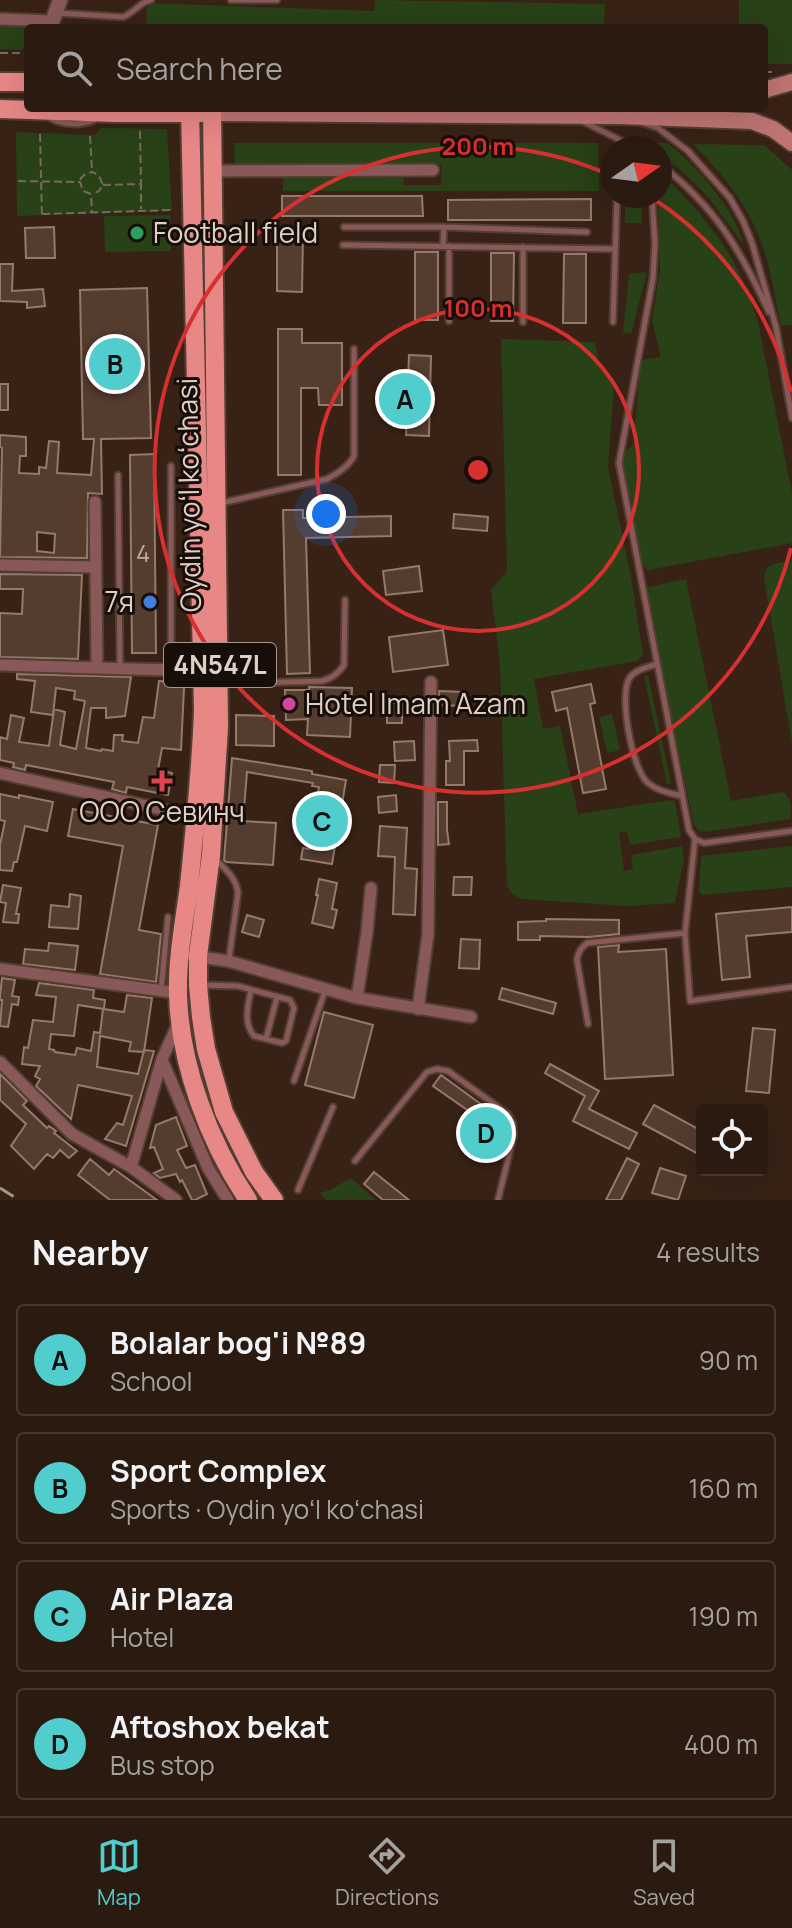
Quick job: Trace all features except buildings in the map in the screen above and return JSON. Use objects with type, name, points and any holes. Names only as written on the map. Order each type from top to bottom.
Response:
[{"type":"main road","points":[[0,82],[24,82]]},
{"type":"main road","points":[[768,89],[792,82]]},
{"type":"main road","points":[[0,109],[24,110]]},
{"type":"main road","points":[[80,112],[153,112]]},
{"type":"main road","name":"Oydin yoʻl koʻchasi","points":[[190,112],[203,674],[200,780],[182,946],[198,985],[206,1049],[224,1112],[254,1172],[274,1200]]},
{"type":"main road","name":"Oydin yoʻl koʻchasi","points":[[212,112],[220,684],[218,770],[211,855],[170,992],[205,1116],[217,1146],[248,1200]]},
{"type":"main road","points":[[332,112],[752,121],[773,129],[792,143]]},
{"type":"street","points":[[0,19],[54,16]]},
{"type":"street","points":[[212,171],[433,170]]},
{"type":"street","points":[[95,502],[97,668]]},
{"type":"street","points":[[0,565],[95,567]]},
{"type":"street","points":[[0,665],[171,670],[203,674]]},
{"type":"street","points":[[418,1009],[428,934],[431,682]]},
{"type":"street","points":[[0,773],[196,817]]},
{"type":"street","points":[[357,998],[371,888]]},
{"type":"street","points":[[182,946],[357,998],[471,1017]]},
{"type":"street","points":[[0,969],[170,992]]},
{"type":"street","points":[[131,1167],[162,1059],[180,1019]]},
{"type":"street","points":[[162,1059],[208,1168],[228,1200]]},
{"type":"street","points":[[0,1062],[72,1134],[131,1167],[176,1200]]},
{"type":"lane","points":[[54,16],[123,17],[151,0]]},
{"type":"lane","points":[[231,0],[277,0]]},
{"type":"lane","points":[[573,116],[611,136]]},
{"type":"lane","points":[[619,116],[658,128],[674,139],[699,161],[730,198],[752,243],[776,327],[792,418]]},
{"type":"lane","points":[[672,174],[694,193],[727,232],[750,270],[776,327]]},
{"type":"lane","points":[[613,322],[617,208]]},
{"type":"lane","points":[[653,208],[653,278],[619,463],[689,830],[701,842],[792,831]]},
{"type":"lane","points":[[344,227],[587,232]]},
{"type":"lane","points":[[444,227],[449,321]]},
{"type":"lane","points":[[343,245],[615,249]]},
{"type":"lane","points":[[523,247],[523,322]]},
{"type":"lane","points":[[216,504],[327,479],[350,462],[354,456],[354,349]]},
{"type":"lane","points":[[171,466],[171,670]]},
{"type":"lane","points":[[118,475],[120,669]]},
{"type":"lane","points":[[220,684],[322,681],[339,673],[344,665],[345,600]]},
{"type":"lane","points":[[657,664],[634,673],[628,680],[625,696],[628,730],[637,770],[648,783],[663,792],[682,796]]},
{"type":"lane","points":[[695,839],[685,933],[690,1001],[792,987]]},
{"type":"lane","points":[[211,855],[237,884],[228,961]]},
{"type":"lane","points":[[168,917],[182,946]]},
{"type":"lane","points":[[588,1024],[577,960],[582,947],[587,943],[685,933]]},
{"type":"lane","points":[[198,985],[238,986],[292,1002],[294,1015],[286,1041],[282,1043],[254,1036],[248,1026],[251,990]]},
{"type":"lane","points":[[294,1081],[326,989]]},
{"type":"lane","points":[[266,1039],[277,997]]},
{"type":"lane","points":[[355,1161],[427,1072],[437,1069],[448,1071],[508,1114],[513,1123],[514,1135],[498,1200]]},
{"type":"lane","points":[[298,1190],[333,1107]]},
{"type":"path","points":[[0,53],[24,54]]},
{"type":"path","points":[[140,131],[141,210]]},
{"type":"path","points":[[40,134],[42,216],[170,210]]},
{"type":"path","points":[[90,136],[92,172]]},
{"type":"path","points":[[92,172],[99,176],[103,185]]},
{"type":"path","points":[[92,172],[83,176],[80,182],[83,191],[91,194],[103,185]]},
{"type":"path","points":[[18,181],[80,182]]},
{"type":"path","points":[[103,185],[141,184]]},
{"type":"path","points":[[91,194],[92,212]]},
{"type":"green space","points":[[375,0],[605,4],[604,24],[146,24],[147,3],[374,11]]},
{"type":"green space","points":[[739,0],[792,0],[792,64],[768,64],[768,24],[739,24]]},
{"type":"green space","points":[[0,24],[24,25],[22,50],[0,49]]},
{"type":"green space","points":[[101,128],[167,129],[172,211],[17,216],[16,132],[95,135]]},
{"type":"green space","points":[[234,143],[598,143],[599,191],[283,191],[283,178],[404,178],[403,185],[441,185],[442,165],[235,164]]},
{"type":"green space","points":[[693,144],[764,145],[792,170],[792,325],[781,326],[767,262],[753,222],[716,168]]},
{"type":"green space","points":[[672,147],[723,202],[744,245],[708,197],[672,164]]},
{"type":"green space","points":[[672,184],[722,242],[752,304],[792,493],[792,543],[648,570],[642,565],[622,460],[633,445],[641,360],[661,357],[652,320],[660,271],[658,208],[672,208]]},
{"type":"green space","points":[[625,208],[642,208],[642,223],[625,223]]},
{"type":"green space","name":"Football field","points":[[170,215],[171,251],[105,252],[104,216]]},
{"type":"green space","points":[[647,272],[631,334],[623,333],[629,274]]},
{"type":"green space","points":[[501,339],[595,342],[600,368],[614,385],[608,467],[631,577],[643,655],[637,661],[534,679],[543,729],[560,726],[578,814],[675,801],[681,837],[630,845],[627,831],[619,833],[624,871],[633,869],[631,855],[682,846],[684,859],[675,903],[627,906],[522,899],[512,894],[507,886],[500,665],[491,590],[507,571]]},
{"type":"green space","points":[[792,561],[792,743],[764,578],[770,566]]},
{"type":"green space","points":[[686,579],[731,801],[783,792],[790,804],[790,819],[705,832],[694,825],[644,588]]},
{"type":"green space","points":[[648,675],[671,783],[667,784],[644,676]]},
{"type":"green space","points":[[612,714],[620,750],[607,753],[599,717]]},
{"type":"green space","points":[[792,846],[792,887],[702,895],[699,891],[701,856]]},
{"type":"green space","points":[[351,1178],[376,1200],[326,1200],[320,1193],[330,1190]]},
{"type":"railway","points":[[0,1188],[19,1200]]},
{"type":"place","name":"Football field","points":[[137,233]]},
{"type":"place","name":"Sport Complex","points":[[115,364]]},
{"type":"place","name":"Bolalar bog'i №89","points":[[405,399]]},
{"type":"place","name":"7я","points":[[150,602]]},
{"type":"place","name":"Hotel Imam Azam","points":[[289,704]]},
{"type":"place","name":"ООО Севинч","points":[[162,781]]},
{"type":"place","name":"Air Plaza","points":[[322,821]]},
{"type":"place","name":"Aftoshox bekat","points":[[486,1133]]}]
